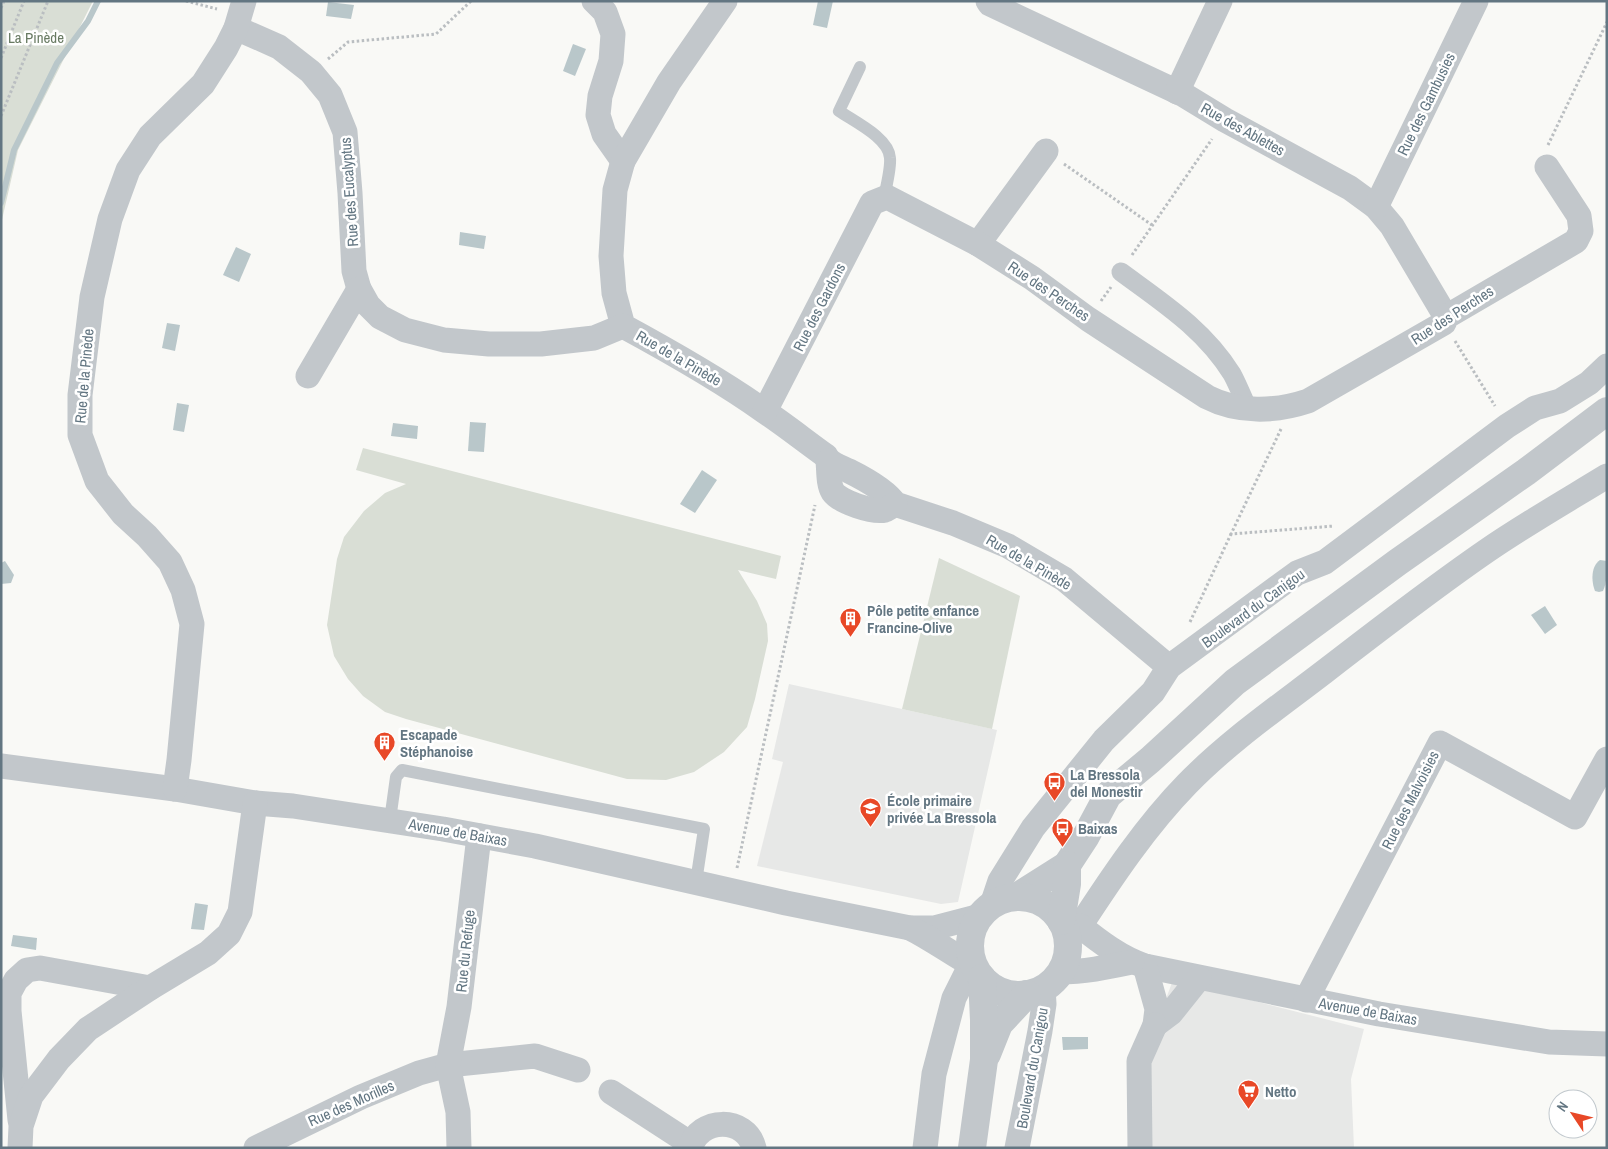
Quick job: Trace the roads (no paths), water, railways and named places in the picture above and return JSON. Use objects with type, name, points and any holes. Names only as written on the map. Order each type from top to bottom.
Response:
[{"type":"street","points":[[594,1],[605,12],[613,34],[611,61],[600,96],[598,115],[604,134],[623,161]]},
{"type":"street","name":"Rue de la Pinède","points":[[725,1],[669,82],[623,161],[615,190],[611,256],[614,293],[623,326],[692,365],[765,411],[826,456],[829,477],[834,492],[843,500],[870,510],[884,510],[895,504],[954,523],[1008,546],[1064,579],[1169,667]]},
{"type":"street","name":"Rue des Ablettes","points":[[988,1],[990,4],[1177,92],[1350,188],[1376,207],[1392,226],[1445,320]]},
{"type":"street","points":[[1177,92],[1220,1]]},
{"type":"street","name":"Rue des Gambusies","points":[[1376,207],[1476,1]]},
{"type":"street","name":"Rue de la Pinède","points":[[175,790],[192,624],[183,590],[170,562],[148,536],[122,514],[97,481],[80,435],[80,395],[92,298],[110,219],[128,170],[150,136],[203,84],[226,48],[240,15]]},
{"type":"street","name":"Rue des Eucalyptus","points":[[240,15],[312,72],[330,95],[345,132],[354,271],[359,289],[368,305],[380,317],[405,330],[444,340],[489,344],[541,344],[594,338],[623,326]]},
{"type":"street","points":[[978,244],[1046,151]]},
{"type":"street","name":"Rue des Perches","points":[[878,200],[888,197],[978,244],[1032,278],[1088,318],[1207,397],[1223,405],[1248,409],[1292,406],[1308,401],[1576,240],[1581,231],[1579,216],[1547,167]]},
{"type":"street","name":"Rue des Gardons","points":[[765,411],[878,200]]},
{"type":"street","points":[[1121,272],[1189,322],[1209,343],[1232,374],[1248,409]]},
{"type":"street","points":[[308,376],[359,289]]},
{"type":"street","name":"Boulevard du Canigou","points":[[986,910],[1000,881],[1033,828],[1104,740],[1153,692],[1169,667],[1297,573],[1325,562],[1507,426],[1535,408],[1560,401],[1589,383],[1607,366]]},
{"type":"street","points":[[1018,896],[1067,865],[1086,836],[1108,795],[1150,760],[1235,682],[1398,562],[1526,472],[1607,411]]},
{"type":"street","points":[[1526,472],[1607,431]]},
{"type":"street","points":[[1069,924],[1100,895],[1149,828],[1205,766],[1257,723],[1478,557],[1607,476]]},
{"type":"street","name":"Rue des Malvoisies","points":[[1306,1000],[1440,743],[1576,817],[1607,759]]},
{"type":"street","name":"Avenue de Baixas","points":[[1,766],[255,803],[293,806],[390,820],[535,846],[910,928],[934,928],[986,910]]},
{"type":"street","points":[[21,1137],[31,1096],[58,1059],[88,1029],[208,953],[229,934],[240,912],[255,803]]},
{"type":"street","name":"Rue du Refuge","points":[[459,1148],[458,1112],[448,1065],[459,1007],[478,836]]},
{"type":"street","points":[[1067,865],[1069,924],[1066,958],[1043,985],[1010,994],[995,988],[977,971],[970,954],[970,940],[973,928],[986,910],[1004,898],[1018,896],[1031,898],[1043,903],[1069,924]]},
{"type":"street","name":"Avenue de Baixas","points":[[1069,924],[1139,964],[1199,978],[1379,1014],[1549,1042],[1607,1044]]},
{"type":"street","name":"Avenue de Baixas","points":[[910,928],[932,940],[977,971]]},
{"type":"street","points":[[1139,964],[1157,1009],[1155,1025],[1138,1061],[1140,1148]]},
{"type":"street","name":"Avenue de Baixas","points":[[1043,985],[1074,972],[1139,964]]},
{"type":"street","points":[[21,1137],[9,1011],[9,993],[16,980],[27,970],[40,968],[150,988]]},
{"type":"street","points":[[925,1148],[934,1074],[954,998],[966,974],[977,971]]},
{"type":"street","name":"Boulevard du Canigou","points":[[972,1148],[984,1060],[984,1020],[977,971]]},
{"type":"street","points":[[1155,1025],[1171,1013],[1199,978]]},
{"type":"street","name":"Boulevard du Canigou","points":[[984,1060],[999,1024],[1043,985]]},
{"type":"street","name":"Boulevard du Canigou","points":[[1017,1148],[1040,1031],[1044,1004],[1043,985]]},
{"type":"street","points":[[448,1065],[535,1056],[578,1070]]},
{"type":"street","name":"Rue des Morilles","points":[[256,1148],[386,1087],[419,1073],[448,1065]]},
{"type":"street","points":[[611,1092],[691,1146],[697,1134],[706,1128],[717,1124],[728,1124],[738,1128],[747,1135],[754,1148]]},
{"type":"lane","points":[[860,67],[840,111],[878,137],[886,145],[890,158],[878,200]]},
{"type":"lane","points":[[390,820],[396,777],[402,770],[704,829],[696,882]]},
{"type":"waterway","points":[[1,203],[14,150],[57,63],[88,21],[98,1]]},
{"type":"place","name":"Pôle petite enfance Francine-Olive","points":[[851,638]]},
{"type":"place","name":"Escapade Stéphanoise","points":[[384,762]]},
{"type":"place","name":"La Bressola del Monestir","points":[[1054,802]]},
{"type":"place","name":"École primaire privée La Bressola","points":[[871,828]]},
{"type":"place","name":"Baixas","points":[[1062,847]]},
{"type":"place","name":"Netto","points":[[1249,1110]]},
{"type":"park label","name":"La Pinède","points":[[36,37]]}]
